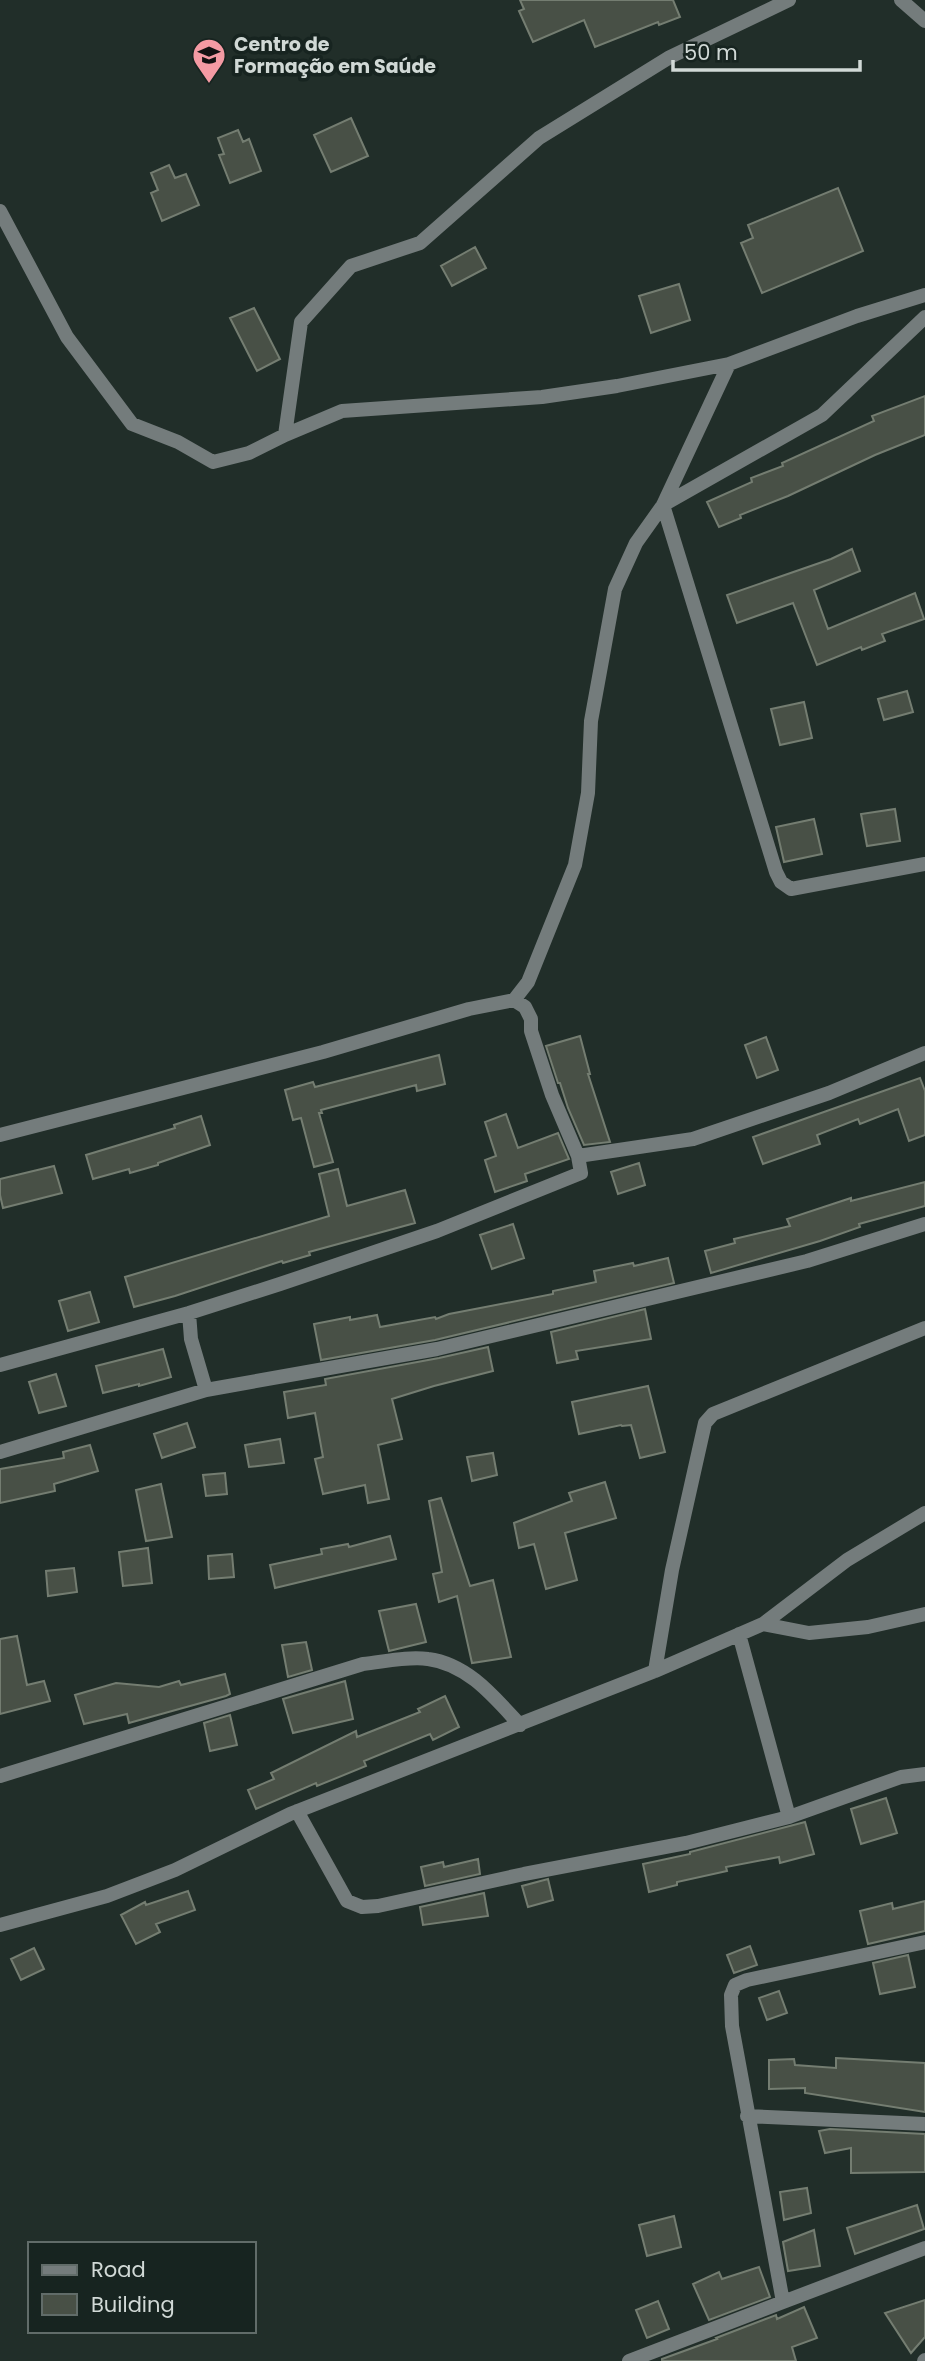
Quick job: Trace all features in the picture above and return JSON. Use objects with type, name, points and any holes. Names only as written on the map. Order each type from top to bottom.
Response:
[{"type":"street","points":[[285,435],[301,322],[351,266],[420,243],[539,138],[670,57],[789,0]]},
{"type":"street","points":[[901,0],[925,21]]},
{"type":"street","points":[[0,211],[67,337],[132,424],[178,442],[213,462],[249,453],[342,411],[542,397],[617,386],[729,364],[857,316],[925,295]]},
{"type":"street","points":[[663,505],[822,415],[925,317]]},
{"type":"street","points":[[0,1135],[323,1052],[469,1009],[514,1000],[528,982],[575,865],[588,793],[591,721],[615,590],[636,543],[663,505],[729,364]]},
{"type":"street","points":[[663,505],[781,881],[791,889],[925,864]]},
{"type":"street","points":[[0,1365],[189,1313],[437,1231],[581,1173],[578,1156],[552,1095],[531,1031],[531,1019],[525,1007],[514,1000]]},
{"type":"street","points":[[578,1156],[693,1139],[830,1093],[925,1053]]},
{"type":"street","points":[[0,1452],[206,1390],[436,1349],[807,1261],[925,1224]]},
{"type":"street","points":[[189,1313],[191,1339],[206,1390]]},
{"type":"street","points":[[655,1671],[672,1570],[705,1423],[713,1414],[925,1328]]},
{"type":"street","points":[[0,1925],[107,1896],[176,1870],[297,1811],[655,1671],[763,1624],[847,1560],[925,1513]]},
{"type":"street","points":[[763,1624],[809,1633],[868,1627],[925,1614]]},
{"type":"street","points":[[739,1634],[789,1817]]},
{"type":"street","points":[[0,1776],[363,1664],[396,1660],[429,1659],[452,1667],[478,1681],[520,1725]]},
{"type":"street","points":[[297,1811],[347,1901],[362,1907],[379,1906],[524,1874],[686,1843],[789,1817],[901,1777],[925,1774]]},
{"type":"street","points":[[783,2302],[747,2116],[732,2026],[731,1995],[735,1985],[747,1980],[925,1942]]},
{"type":"street","points":[[747,2116],[925,2124]]},
{"type":"street","points":[[629,2361],[925,2248]]},
{"type":"building","points":[[520,0],[673,0],[680,17],[659,25],[658,22],[595,47],[584,20],[533,42],[519,11],[524,9]]},
{"type":"building","points":[[351,118],[368,156],[331,172],[314,135]]},
{"type":"building","points":[[238,130],[243,142],[249,139],[261,171],[230,183],[219,155],[224,154],[218,138]]},
{"type":"building","points":[[169,165],[175,178],[186,174],[199,205],[162,221],[151,193],[158,190],[151,173]]},
{"type":"building","points":[[838,188],[863,251],[762,293],[741,243],[753,238],[748,225]]},
{"type":"building","points":[[475,247],[486,268],[452,286],[441,266]]},
{"type":"building","points":[[679,284],[690,320],[651,333],[639,296]]},
{"type":"building","points":[[254,308],[280,359],[257,371],[230,318]]},
{"type":"building","points":[[925,396],[925,435],[740,515],[741,518],[719,527],[707,502],[752,482],[751,478],[783,466],[782,463],[874,421],[872,416]]},
{"type":"building","points":[[852,549],[860,571],[814,590],[828,629],[915,593],[924,619],[882,634],[885,641],[862,650],[861,647],[817,665],[793,603],[737,623],[727,595],[831,559]]},
{"type":"building","points":[[907,691],[913,712],[884,720],[878,699]]},
{"type":"building","points":[[804,702],[812,738],[780,745],[771,709]]},
{"type":"building","points":[[895,809],[900,841],[867,846],[861,814]]},
{"type":"building","points":[[814,819],[822,854],[784,862],[776,827]]},
{"type":"building","points":[[580,1036],[588,1074],[610,1142],[584,1145],[546,1046]]},
{"type":"building","points":[[766,1037],[778,1070],[757,1078],[745,1045]]},
{"type":"building","points":[[439,1055],[445,1084],[417,1091],[416,1085],[321,1110],[322,1113],[319,1113],[333,1162],[314,1167],[301,1118],[293,1120],[285,1090],[313,1082],[315,1087]]},
{"type":"building","points":[[920,1078],[925,1091],[925,1135],[909,1141],[898,1109],[860,1124],[858,1119],[817,1135],[820,1144],[763,1164],[753,1137]]},
{"type":"building","points":[[506,1114],[518,1148],[558,1133],[569,1159],[525,1174],[527,1181],[495,1192],[485,1160],[496,1156],[485,1122]]},
{"type":"building","points":[[201,1116],[210,1145],[158,1165],[130,1173],[129,1169],[93,1179],[86,1155],[175,1128],[174,1125]]},
{"type":"building","points":[[639,1163],[645,1185],[618,1194],[611,1172]]},
{"type":"building","points":[[54,1166],[62,1193],[3,1208],[0,1179]]},
{"type":"building","points":[[338,1169],[347,1206],[405,1190],[415,1223],[309,1252],[310,1255],[283,1263],[282,1261],[134,1307],[125,1277],[329,1216],[319,1174]]},
{"type":"building","points":[[925,1182],[925,1206],[859,1224],[860,1227],[820,1241],[711,1273],[705,1251],[735,1243],[734,1239],[790,1226],[787,1219],[851,1198],[851,1201]]},
{"type":"building","points":[[513,1224],[524,1258],[492,1269],[480,1235]]},
{"type":"building","points":[[668,1258],[674,1283],[435,1340],[321,1360],[314,1324],[377,1315],[380,1327],[435,1317],[436,1319],[596,1282],[594,1271]]},
{"type":"building","points":[[90,1292],[99,1322],[68,1331],[59,1301]]},
{"type":"building","points":[[645,1309],[651,1339],[576,1351],[578,1359],[557,1363],[551,1332]]},
{"type":"building","points":[[488,1347],[493,1371],[392,1399],[402,1439],[378,1445],[389,1499],[368,1503],[365,1485],[323,1494],[315,1459],[323,1457],[315,1413],[288,1418],[284,1392],[326,1385],[325,1379]]},
{"type":"building","points":[[163,1349],[171,1377],[103,1393],[96,1366]]},
{"type":"building","points":[[56,1374],[66,1406],[39,1413],[29,1382]]},
{"type":"building","points":[[648,1386],[665,1452],[640,1458],[631,1425],[579,1434],[572,1402]]},
{"type":"building","points":[[187,1423],[195,1447],[162,1458],[154,1434]]},
{"type":"building","points":[[280,1439],[284,1463],[249,1467],[245,1445]]},
{"type":"building","points":[[90,1445],[98,1471],[54,1484],[55,1491],[0,1503],[0,1469],[64,1458],[63,1452]]},
{"type":"building","points":[[493,1453],[497,1475],[472,1481],[467,1457]]},
{"type":"building","points":[[225,1473],[227,1494],[206,1496],[203,1475]]},
{"type":"building","points":[[605,1482],[616,1518],[565,1533],[577,1580],[546,1589],[534,1544],[519,1548],[514,1523],[572,1501],[569,1493]]},
{"type":"building","points":[[161,1484],[172,1537],[146,1541],[136,1490]]},
{"type":"building","points":[[441,1498],[470,1586],[493,1580],[511,1657],[472,1663],[457,1596],[439,1602],[433,1574],[442,1572],[429,1501]]},
{"type":"building","points":[[390,1536],[396,1559],[275,1588],[270,1565],[322,1554],[321,1549],[348,1544],[349,1547]]},
{"type":"building","points":[[148,1548],[152,1583],[123,1586],[119,1552]]},
{"type":"building","points":[[232,1554],[234,1577],[209,1579],[208,1556]]},
{"type":"building","points":[[74,1568],[77,1592],[48,1596],[46,1571]]},
{"type":"building","points":[[416,1604],[426,1642],[389,1651],[379,1611]]},
{"type":"building","points":[[17,1636],[27,1685],[44,1681],[50,1701],[0,1714],[0,1639]]},
{"type":"building","points":[[306,1642],[312,1670],[288,1677],[282,1645]]},
{"type":"building","points":[[225,1674],[230,1694],[129,1723],[127,1714],[84,1724],[75,1695],[116,1683],[159,1687],[179,1681],[181,1685]]},
{"type":"building","points":[[345,1681],[353,1719],[293,1733],[283,1699]]},
{"type":"building","points":[[445,1696],[459,1727],[433,1740],[430,1734],[364,1761],[366,1766],[317,1786],[316,1783],[256,1809],[248,1790],[274,1779],[271,1773],[356,1731],[357,1737],[420,1712],[418,1709]]},
{"type":"building","points":[[230,1715],[237,1745],[210,1751],[204,1723]]},
{"type":"building","points":[[886,1798],[897,1833],[861,1844],[851,1809]]},
{"type":"building","points":[[805,1822],[814,1854],[780,1863],[779,1857],[726,1867],[727,1871],[677,1882],[677,1885],[649,1892],[643,1864],[690,1854]]},
{"type":"building","points":[[478,1859],[480,1874],[425,1886],[421,1867],[443,1862],[444,1867]]},
{"type":"building","points":[[548,1879],[553,1900],[528,1907],[522,1886]]},
{"type":"building","points":[[188,1891],[195,1910],[156,1924],[160,1932],[136,1944],[121,1915],[145,1902],[146,1905]]},
{"type":"building","points":[[484,1893],[488,1916],[423,1925],[420,1907]]},
{"type":"building","points":[[925,1901],[925,1931],[868,1944],[860,1911],[892,1903],[893,1909]]},
{"type":"building","points":[[750,1946],[757,1965],[734,1973],[727,1955]]},
{"type":"building","points":[[34,1948],[44,1969],[21,1980],[11,1959]]},
{"type":"building","points":[[908,1955],[915,1987],[880,1994],[873,1963]]},
{"type":"building","points":[[779,1991],[787,2013],[767,2020],[759,1998]]},
{"type":"building","points":[[836,2058],[925,2063],[925,2112],[805,2093],[805,2088],[769,2089],[769,2060],[794,2059],[795,2065],[836,2068]]},
{"type":"building","points":[[830,2129],[925,2134],[925,2172],[851,2173],[851,2148],[825,2153],[819,2131]]},
{"type":"building","points":[[807,2188],[811,2213],[784,2220],[780,2192]]},
{"type":"building","points":[[917,2205],[924,2229],[855,2254],[847,2228]]},
{"type":"building","points":[[674,2216],[681,2247],[647,2256],[639,2225]]},
{"type":"building","points":[[814,2230],[820,2266],[788,2271],[783,2242]]},
{"type":"building","points":[[759,2267],[770,2297],[709,2320],[693,2284],[719,2272],[722,2279]]},
{"type":"building","points":[[925,2300],[925,2337],[911,2353],[885,2313]]},
{"type":"building","points":[[658,2301],[669,2329],[647,2338],[636,2310]]},
{"type":"building","points":[[804,2307],[817,2338],[792,2347],[796,2361],[662,2361],[776,2315],[777,2319]]},
{"type":"place","name":"Centro de Formação em Saúde","points":[[209,85]]}]
